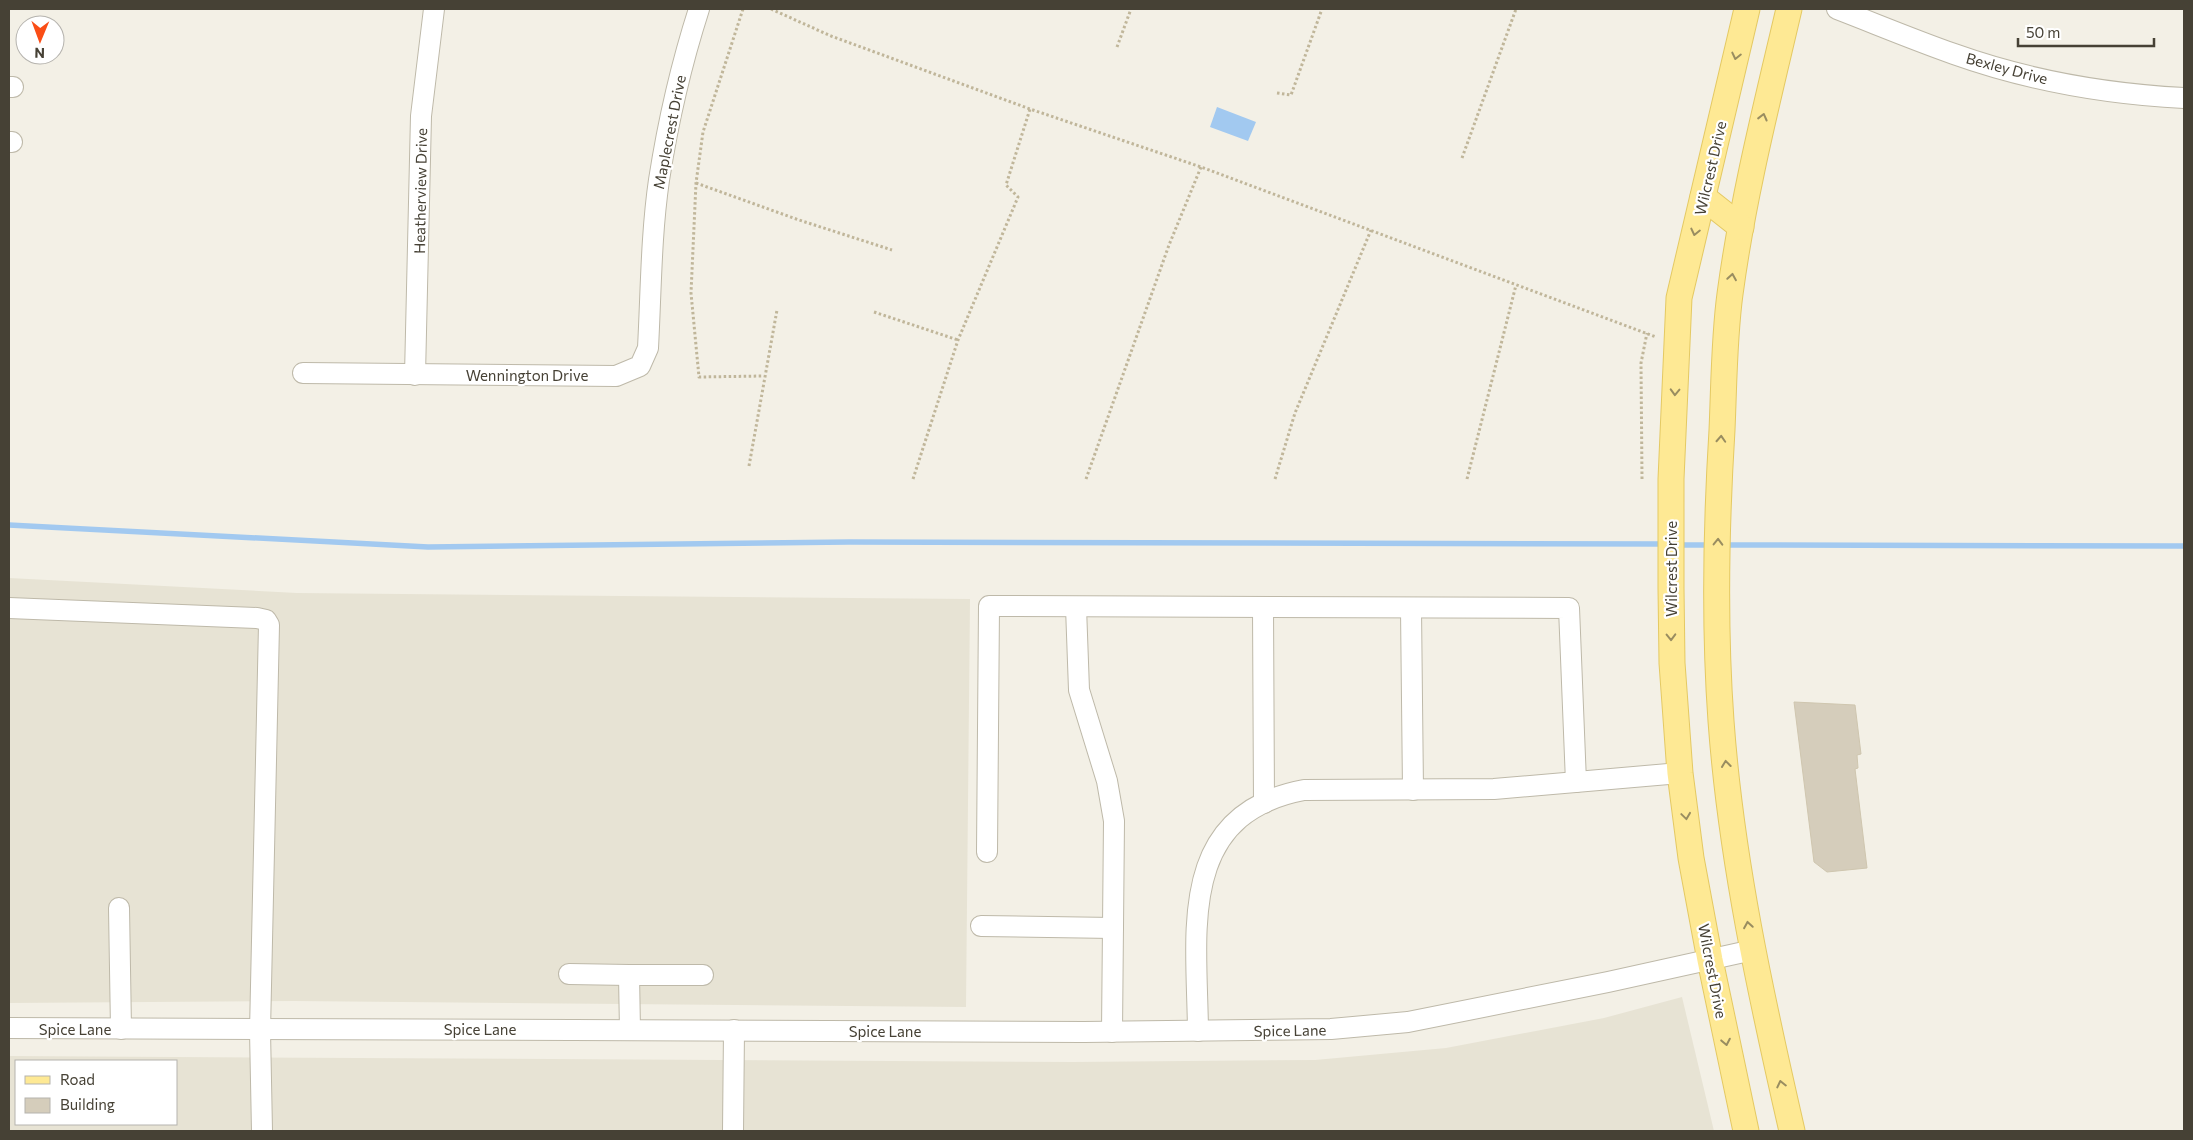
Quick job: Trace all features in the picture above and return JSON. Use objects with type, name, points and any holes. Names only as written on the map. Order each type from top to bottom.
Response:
[{"type":"main road","name":"Wilcrest Drive","points":[[1746,1131],[1710,960],[1692,858],[1680,773],[1672,663],[1671,489],[1679,298],[1747,9]]},
{"type":"main road","points":[[1789,9],[1761,126],[1729,296],[1718,488],[1717,590],[1721,723],[1736,847],[1753,950],[1792,1131]]},
{"type":"main road","points":[[1703,197],[1741,227]]},
{"type":"street","name":"Heatherview Drive","points":[[415,375],[422,116],[434,9]]},
{"type":"street","name":"Maplecrest Drive","points":[[652,258],[659,181],[675,92],[699,9]]},
{"type":"street","name":"Bexley Drive","points":[[1837,9],[1955,54],[2028,76],[2142,96],[2184,98]]},
{"type":"street","name":"Wennington Drive","points":[[303,373],[616,376],[640,366],[648,348],[652,258]]},
{"type":"street","points":[[987,852],[989,606],[1412,609],[1569,608],[1576,782]]},
{"type":"street","points":[[1076,607],[1079,690],[1112,800],[1112,1032]]},
{"type":"street","points":[[9,608],[247,617],[266,620],[268,635],[260,1031],[262,1131]]},
{"type":"street","points":[[1264,608],[1264,803]]},
{"type":"street","points":[[1412,609],[1412,790]]},
{"type":"street","points":[[1198,1031],[1197,916],[1199,893],[1205,871],[1210,857],[1224,836],[1239,819],[1264,803],[1286,794],[1304,790],[1494,789],[1680,773]]},
{"type":"street","points":[[119,908],[121,1029]]},
{"type":"street","points":[[981,926],[1113,928]]},
{"type":"street","name":"Spice Lane","points":[[9,1028],[260,1031],[734,1030],[1112,1032],[1331,1029],[1408,1022],[1753,950]]},
{"type":"street","points":[[569,974],[703,975]]},
{"type":"street","points":[[629,975],[630,1030]]},
{"type":"street","points":[[733,1131],[734,1030]]},
{"type":"path","points":[[744,9],[703,132],[696,183],[690,292],[699,377],[764,376]]},
{"type":"path","points":[[771,9],[831,36],[1030,109],[1201,166],[1656,337],[1677,338]]},
{"type":"path","points":[[1116,47],[1131,9]]},
{"type":"path","points":[[1277,93],[1291,95],[1322,9]]},
{"type":"path","points":[[1462,158],[1516,9]]},
{"type":"path","points":[[913,479],[958,340],[1018,197],[1006,185],[1030,109]]},
{"type":"path","points":[[1086,479],[1169,245],[1201,166]]},
{"type":"path","points":[[696,183],[799,220],[892,250]]},
{"type":"path","points":[[1275,479],[1296,413],[1371,230]]},
{"type":"path","points":[[1467,479],[1516,284]]},
{"type":"path","points":[[749,466],[776,310]]},
{"type":"path","points":[[874,312],[958,340]]},
{"type":"path","points":[[1642,479],[1641,363],[1647,333]]},
{"type":"shaded area","points":[[9,578],[297,593],[970,599],[966,1007],[294,1001],[9,1003]]},
{"type":"shaded area","points":[[1682,997],[1714,1131],[9,1131],[9,1056],[1073,1062],[1315,1060],[1446,1048],[1604,1018]]},
{"type":"water","points":[[1217,107],[1256,122],[1248,141],[1210,127]]},
{"type":"building","points":[[1794,702],[1855,705],[1861,754],[1857,755],[1858,768],[1855,769],[1867,868],[1827,872],[1814,862]]},
{"type":"waterway","points":[[9,525],[428,547],[849,542],[1665,544]]},
{"type":"waterway","points":[[1676,545],[1712,545]]},
{"type":"waterway","points":[[1724,545],[2184,546]]}]
